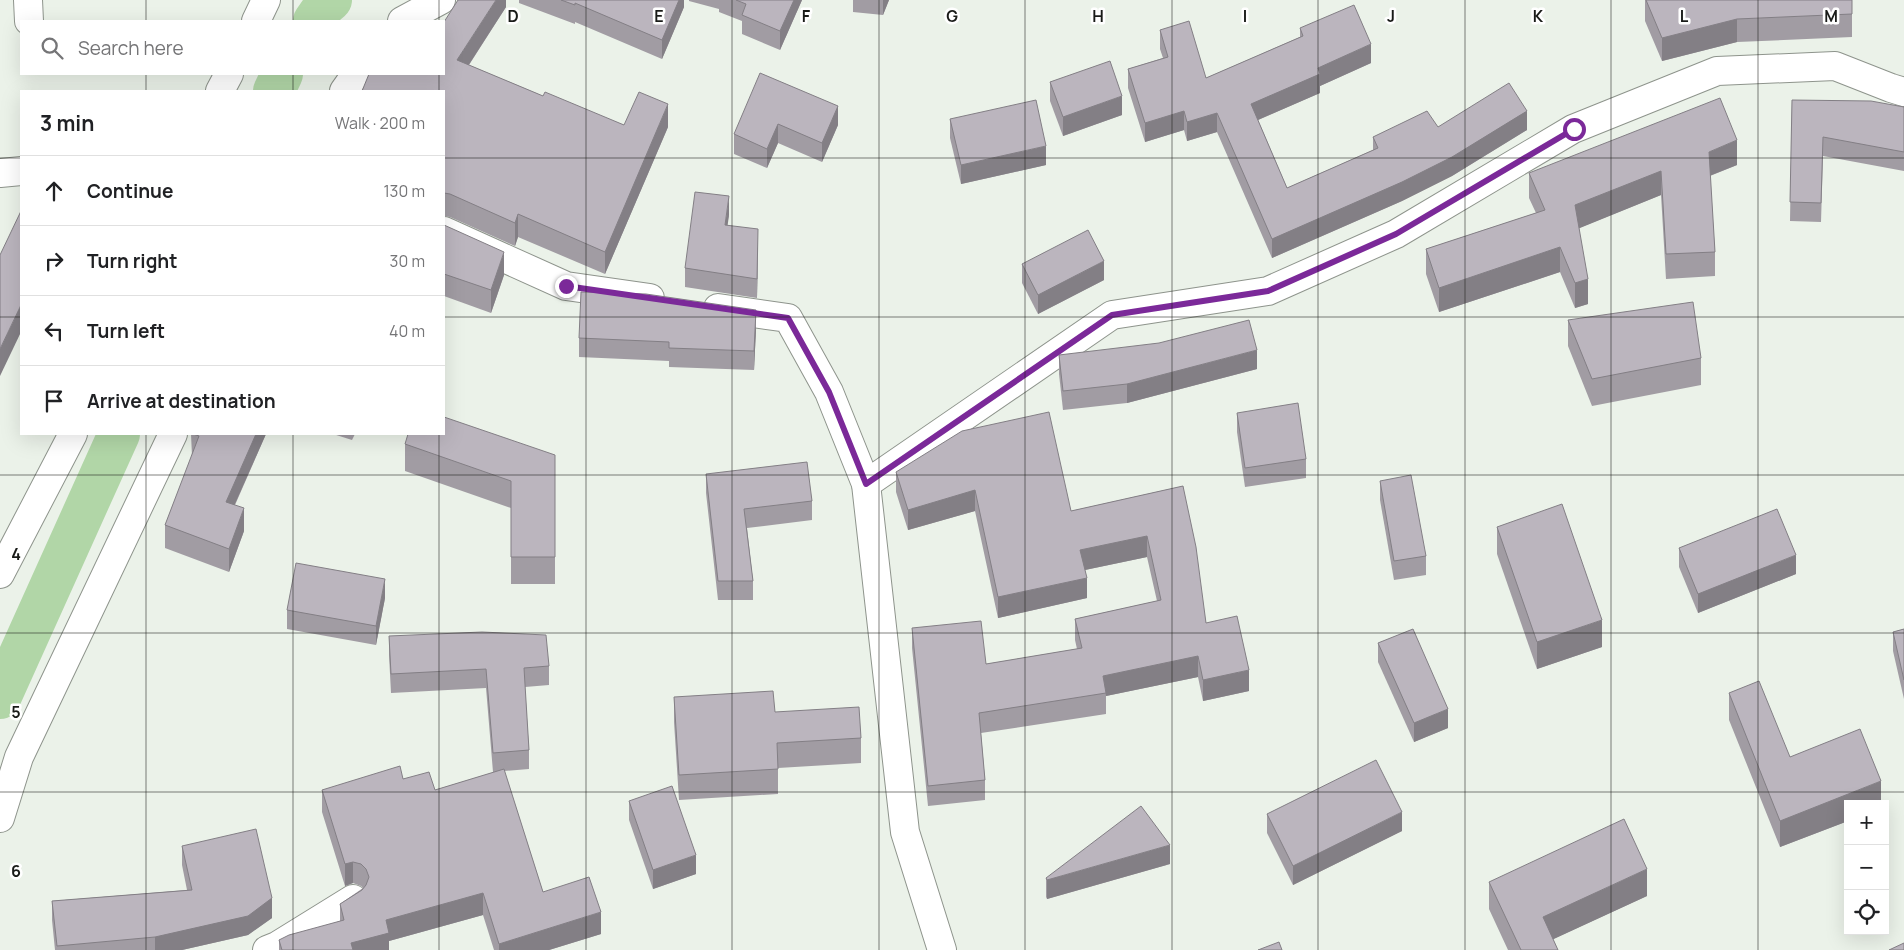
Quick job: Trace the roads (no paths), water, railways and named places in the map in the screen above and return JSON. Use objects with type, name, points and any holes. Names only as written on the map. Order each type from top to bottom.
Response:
[{"type":"street","points":[[28,0],[28,20]]},
{"type":"street","points":[[256,20],[266,0]]},
{"type":"street","points":[[404,20],[442,0]]},
{"type":"street","points":[[866,484],[1112,315],[1268,291],[1396,234],[1574,129],[1717,71],[1835,66],[1904,92]]},
{"type":"street","points":[[221,90],[228,75]]},
{"type":"street","points":[[345,90],[355,75]]},
{"type":"street","points":[[0,173],[20,171]]},
{"type":"street","points":[[445,231],[566,286],[788,318],[829,392],[866,484],[905,832],[942,950]]},
{"type":"street","points":[[0,574],[72,435]]},
{"type":"street","points":[[0,818],[19,757],[173,435]]},
{"type":"street","points":[[267,950],[277,946],[353,899]]},
{"type":"waterway","points":[[315,20],[331,0]]},
{"type":"waterway","points":[[274,90],[282,75]]},
{"type":"waterway","points":[[0,698],[119,435]]}]
